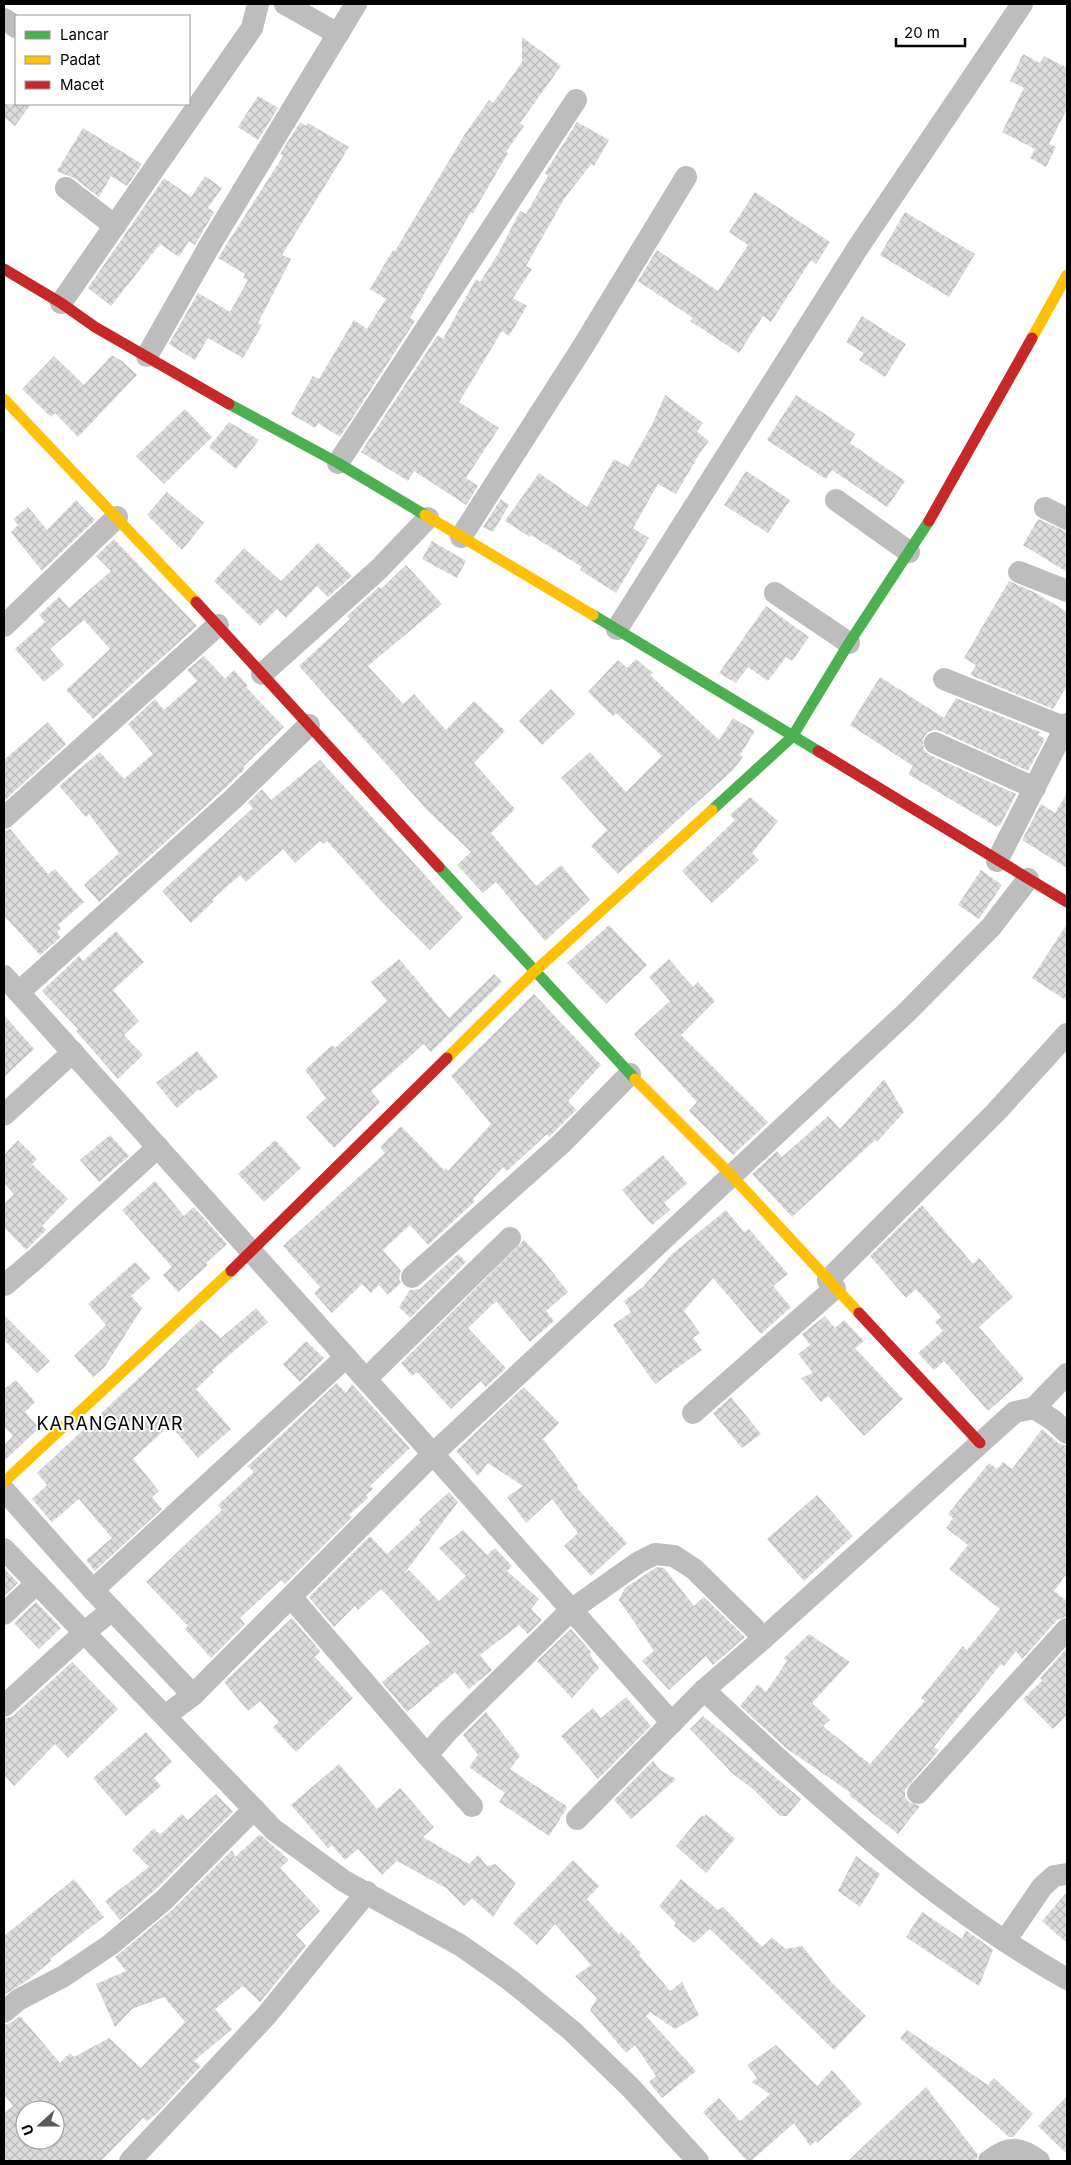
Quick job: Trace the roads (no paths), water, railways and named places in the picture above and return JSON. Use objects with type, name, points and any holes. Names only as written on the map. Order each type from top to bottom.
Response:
[{"type":"street","points":[[62,304],[252,28],[258,4]]},
{"type":"street","points":[[285,4],[338,34]]},
{"type":"street","points":[[147,356],[210,245],[356,4]]},
{"type":"street","points":[[617,629],[859,246],[1022,4]]},
{"type":"street","points":[[4,19],[15,26]]},
{"type":"street","points":[[338,463],[576,100]]},
{"type":"street","points":[[461,537],[582,348],[686,178]]},
{"type":"street","points":[[66,188],[115,226]]},
{"type":"street","points":[[4,269],[62,304],[95,327],[259,422],[338,463],[617,629],[792,737],[1067,902]]},
{"type":"street","points":[[4,1482],[252,1251],[534,972],[792,737],[849,643],[936,510],[1067,275]]},
{"type":"street","points":[[4,399],[218,625],[534,972],[567,1004],[630,1074],[732,1176],[980,1443]]},
{"type":"street","points":[[836,500],[909,552]]},
{"type":"street","points":[[1045,508],[1067,519]]},
{"type":"street","points":[[4,626],[117,517]]},
{"type":"street","points":[[262,674],[378,570],[428,518]]},
{"type":"street","points":[[1020,572],[1067,591]]},
{"type":"street","points":[[775,593],[849,643]]},
{"type":"street","points":[[4,818],[218,625]]},
{"type":"street","points":[[944,679],[1066,726],[997,861]]},
{"type":"street","points":[[19,992],[225,807],[309,725]]},
{"type":"street","points":[[935,743],[1035,788]]},
{"type":"street","points":[[179,1706],[433,1454],[908,1010],[991,927],[1028,879]]},
{"type":"street","points":[[4,976],[252,1251],[672,1723]]},
{"type":"street","points":[[693,1413],[832,1284],[996,1112],[1067,1034]]},
{"type":"street","points":[[4,1115],[73,1052]]},
{"type":"street","points":[[412,1277],[562,1143],[630,1074]]},
{"type":"street","points":[[4,1285],[42,1254],[158,1147]]},
{"type":"street","points":[[366,1379],[510,1238]]},
{"type":"street","points":[[93,1590],[346,1357]]},
{"type":"street","points":[[577,1819],[704,1690],[1015,1412],[1034,1408],[1067,1374]]},
{"type":"street","points":[[1034,1408],[1053,1420],[1067,1433]]},
{"type":"street","points":[[4,1490],[112,1610],[254,1809],[282,1835],[344,1881],[460,1945],[510,1980],[572,2031],[624,2080],[698,2161]]},
{"type":"street","points":[[4,1549],[85,1632],[179,1706]]},
{"type":"street","points":[[427,1756],[447,1732],[571,1610],[639,1562],[655,1554],[674,1556],[694,1569],[764,1638]]},
{"type":"street","points":[[4,1614],[37,1583]]},
{"type":"street","points":[[291,1596],[472,1806]]},
{"type":"street","points":[[4,1706],[112,1610]]},
{"type":"street","points":[[918,1793],[1067,1629]]},
{"type":"street","points":[[704,1690],[798,1778],[886,1852],[1032,1960],[1067,1980]]},
{"type":"street","points":[[4,2012],[18,2000],[64,1976],[110,1945],[164,1900],[254,1809]]},
{"type":"street","points":[[1005,1940],[1042,1887],[1054,1876],[1067,1874]]},
{"type":"street","points":[[130,2161],[266,2016],[367,1892]]},
{"type":"street","points":[[989,2161],[1005,2150],[1024,2150],[1039,2161]]},
{"type":"district","name":"KARANGANYAR","points":[[110,1423]]}]
